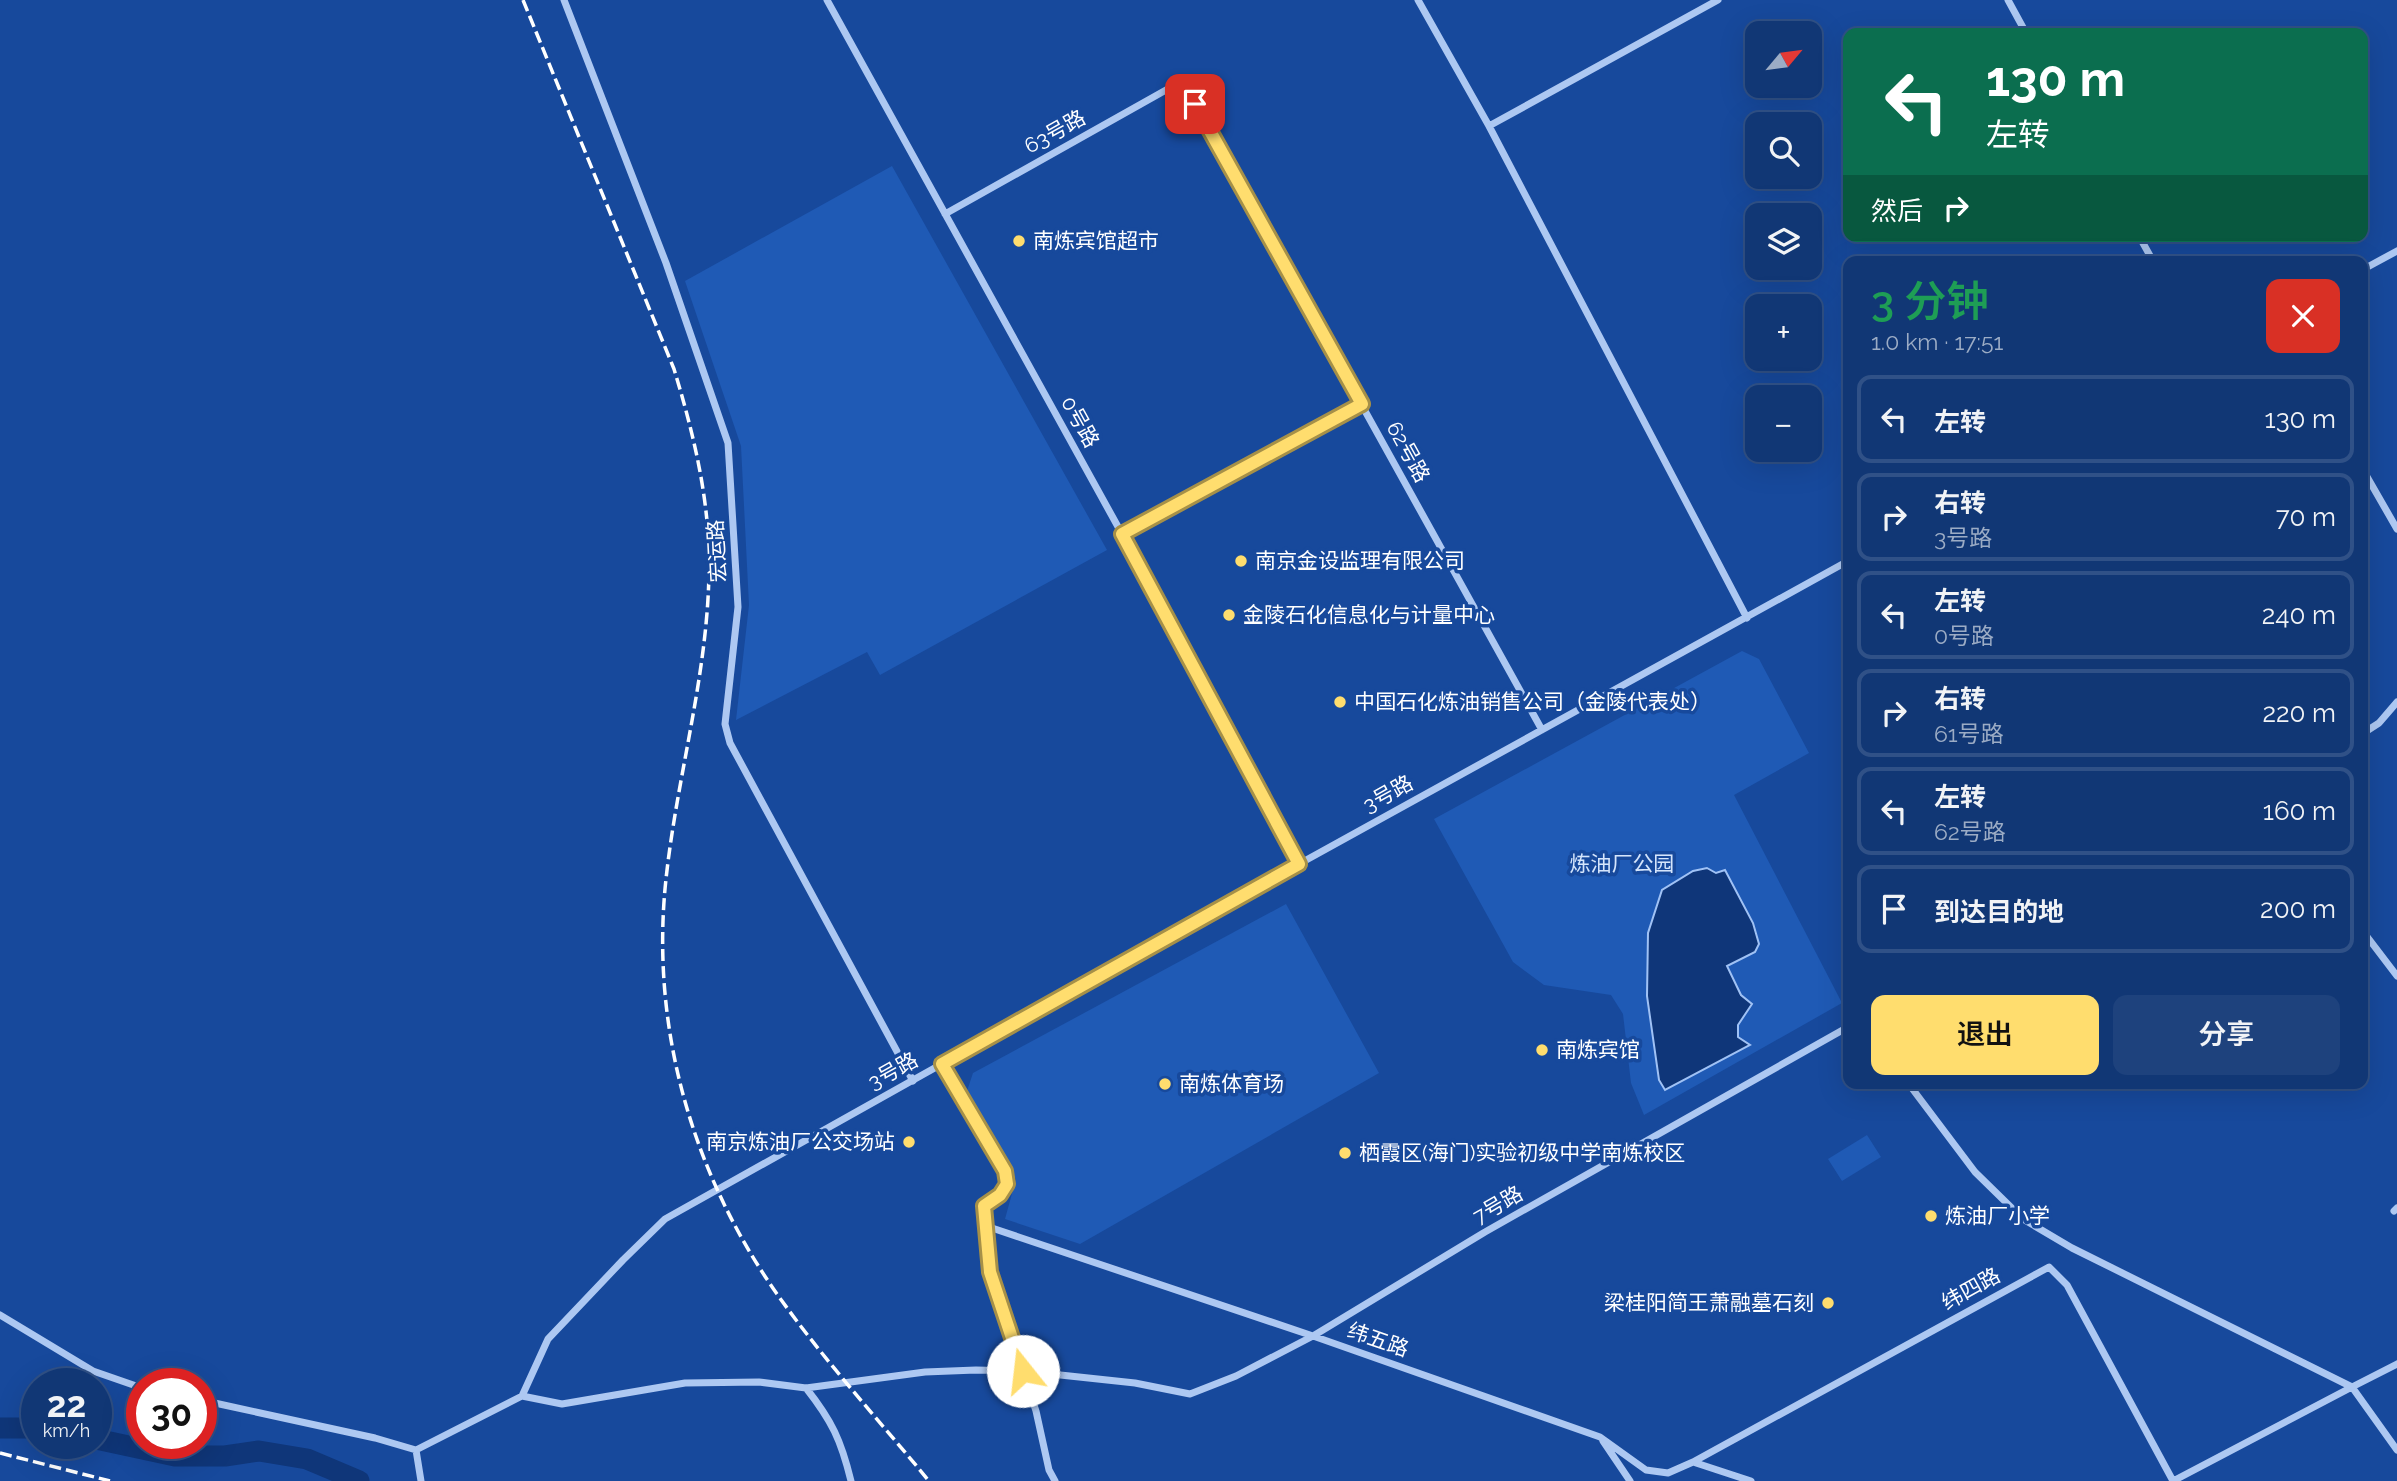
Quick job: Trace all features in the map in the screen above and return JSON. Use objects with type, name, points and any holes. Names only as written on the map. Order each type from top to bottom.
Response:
[{"type":"street","name":"宏运路","points":[[564,0],[666,263],[728,443],[738,607],[725,724],[730,743],[913,1081]]},
{"type":"street","name":"0号路","points":[[827,0],[1122,534],[1299,864]]},
{"type":"street","points":[[1418,0],[1489,125],[1747,618]]},
{"type":"street","points":[[2008,0],[2023,28]]},
{"type":"street","points":[[1489,125],[1714,1]]},
{"type":"street","name":"63号路","points":[[945,214],[1182,81]]},
{"type":"street","name":"62号路","points":[[1182,81],[1542,730]]},
{"type":"street","points":[[2368,267],[2397,251]]},
{"type":"street","points":[[1122,534],[1362,404]]},
{"type":"street","points":[[2368,478],[2397,529]]},
{"type":"street","name":"3号路","points":[[522,1396],[548,1339],[665,1219],[1843,564]]},
{"type":"street","points":[[2368,730],[2379,723],[2397,702]]},
{"type":"street","points":[[2368,938],[2397,976]]},
{"type":"street","name":"7号路","points":[[522,1396],[562,1404],[685,1383],[759,1382],[806,1388],[925,1372],[1023,1371],[1135,1383],[1190,1394],[1236,1376],[1313,1336],[1485,1232],[1843,1030]]},
{"type":"street","points":[[942,1064],[1005,1171],[1007,1184],[1000,1195],[984,1206],[990,1272],[1036,1411],[1049,1470],[1055,1481]]},
{"type":"street","points":[[1913,1089],[1975,1172],[2023,1219],[2072,1248],[2353,1387],[2397,1450]]},
{"type":"street","name":"纬五路","points":[[986,1226],[1313,1336],[1600,1437],[1646,1470],[1668,1473],[1693,1462]]},
{"type":"street","name":"纬四路","points":[[1693,1462],[2049,1267],[2067,1286],[2173,1481]]},
{"type":"street","points":[[0,1315],[93,1371],[126,1382]]},
{"type":"street","points":[[2173,1481],[2397,1364]]},
{"type":"street","points":[[806,1388],[827,1415],[843,1448],[850,1481]]},
{"type":"street","points":[[217,1403],[376,1438],[416,1450],[522,1396]]},
{"type":"street","points":[[1600,1437],[1630,1481]]},
{"type":"street","points":[[416,1450],[421,1481]]},
{"type":"street","points":[[1693,1462],[1751,1481]]},
{"type":"green space","points":[[892,166],[1107,550],[880,675],[867,652],[736,720],[749,605],[741,446],[685,281]]},
{"type":"green space","name":"炼油厂公园","points":[[1742,651],[1759,659],[1809,753],[1734,795],[1842,1003],[1644,1115],[1631,1083],[1623,1014],[1611,995],[1544,985],[1513,962],[1434,819]]},
{"type":"green space","name":"南炼体育场","points":[[1286,904],[1379,1073],[1080,1244],[1005,1219],[1016,1179],[966,1094],[973,1073]]},
{"type":"green space","points":[[1867,1135],[1881,1157],[1842,1181],[1828,1159]]},
{"type":"shaded area","points":[[1707,868],[1716,873],[1725,870],[1753,923],[1759,944],[1755,952],[1727,966],[1741,995],[1752,1004],[1738,1025],[1738,1037],[1750,1045],[1665,1090],[1659,1080],[1647,996],[1648,933],[1662,890],[1693,871]]},
{"type":"waterway","points":[[0,1428],[21,1428]]},
{"type":"waterway","points":[[112,1442],[175,1456],[225,1456],[259,1451],[307,1459],[359,1481]]},
{"type":"railway","points":[[523,0],[674,369],[704,493],[709,544],[707,609],[698,686],[671,840],[663,934],[665,989],[672,1043],[684,1097],[700,1149],[747,1247],[777,1294],[813,1342],[929,1481]]},
{"type":"railway","points":[[0,1453],[110,1481]]},
{"type":"place","name":"南炼宾馆超市","points":[[1019,241]]},
{"type":"place","name":"南京金设监理有限公司","points":[[1241,561]]},
{"type":"place","name":"金陵石化信息化与计量中心","points":[[1229,615]]},
{"type":"place","name":"中国石化炼油销售公司（金陵代表处）","points":[[1340,702]]},
{"type":"place","name":"南炼宾馆","points":[[1542,1050]]},
{"type":"place","name":"南炼体育场","points":[[1165,1084]]},
{"type":"place","name":"南京炼油厂公交场站","points":[[909,1142]]},
{"type":"place","name":"栖霞区(海门)实验初级中学南炼校区","points":[[1345,1153]]},
{"type":"place","name":"炼油厂小学","points":[[1931,1216]]},
{"type":"place","name":"梁桂阳简王萧融墓石刻","points":[[1828,1303]]},
{"type":"route","points":[[1023,1371],[990,1272],[984,1206],[1000,1195],[1007,1184],[1005,1171],[942,1064],[1299,864],[1122,534],[1362,404],[1195,104]]}]
